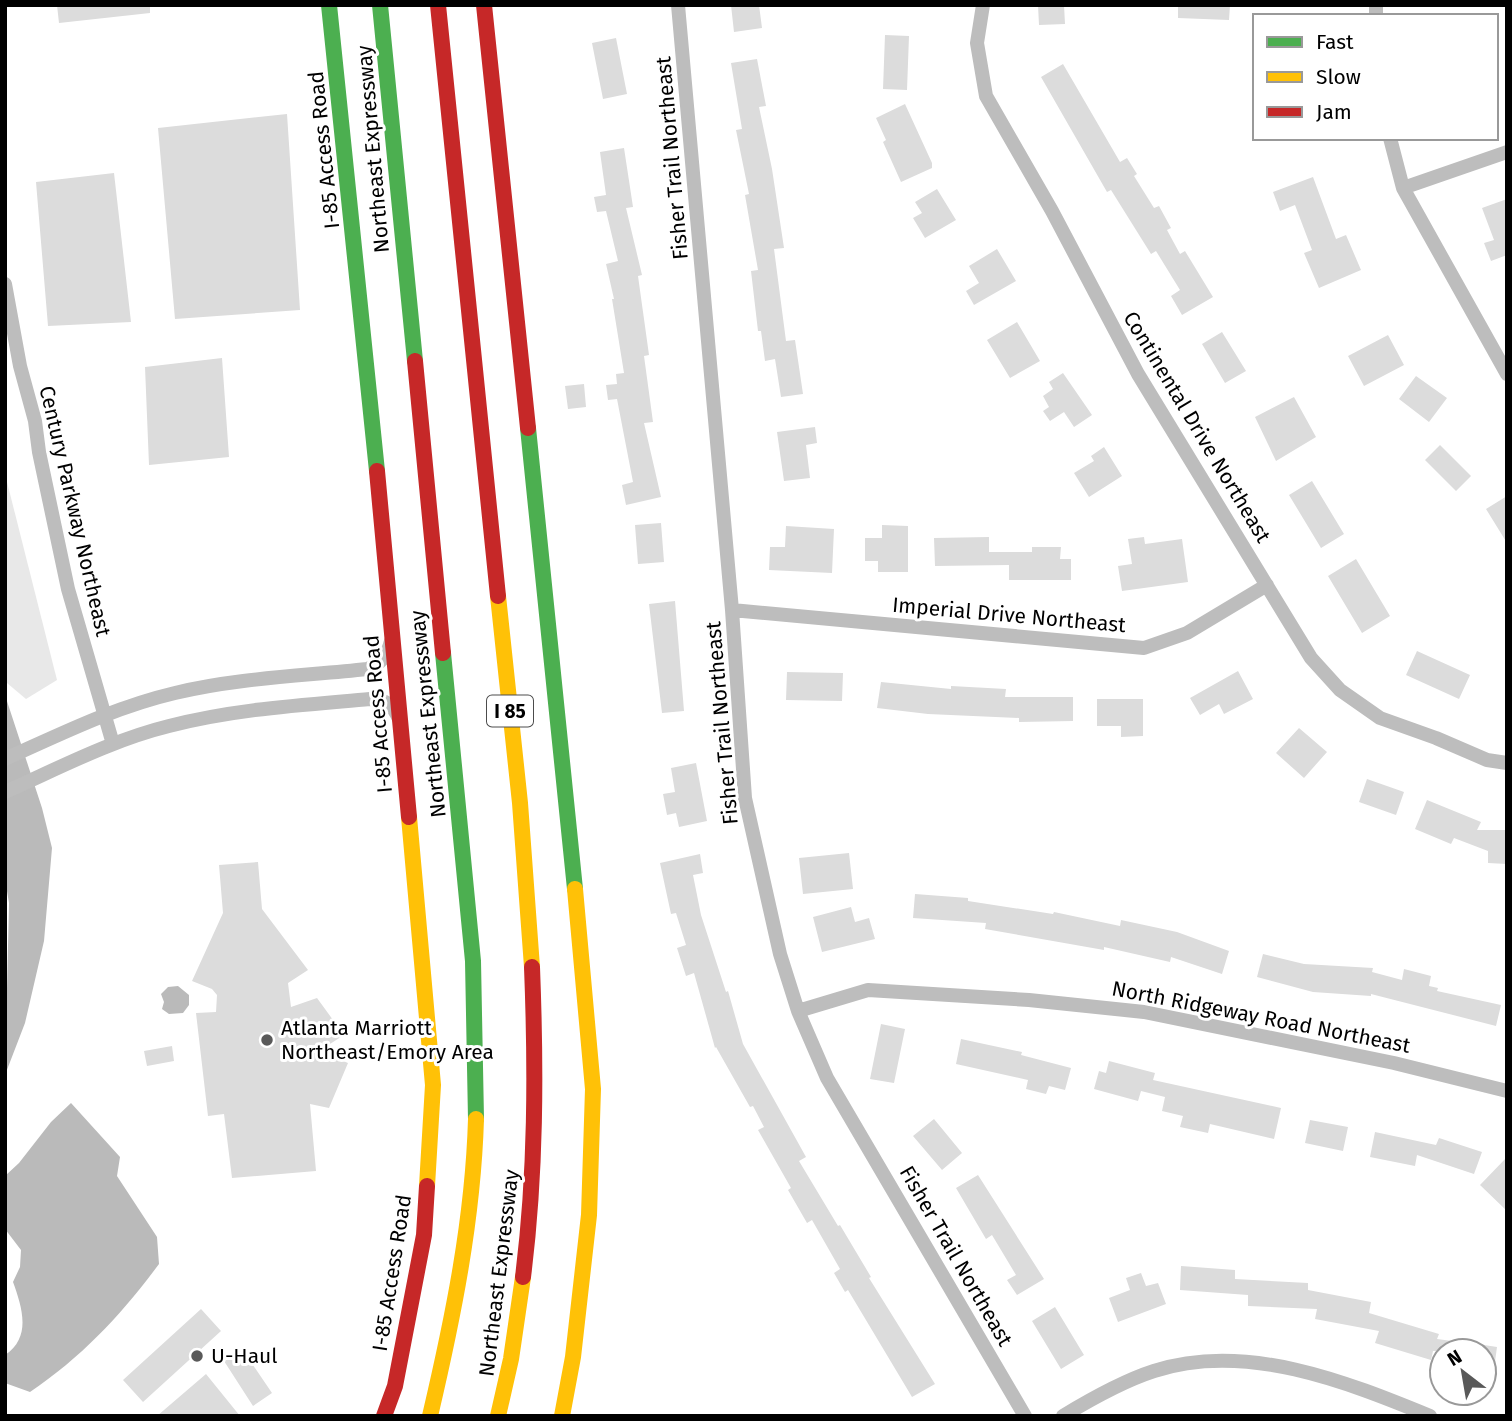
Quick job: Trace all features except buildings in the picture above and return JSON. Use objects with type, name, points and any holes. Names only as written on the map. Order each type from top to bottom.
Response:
[{"type":"main road","name":"I-85 Access Road","points":[[330,5],[349,180],[433,1085],[424,1234],[395,1386],[384,1416]]},
{"type":"main road","name":"Northeast Expressway","points":[[380,5],[473,961],[477,1075],[474,1163],[461,1268],[430,1416]]},
{"type":"main road","name":"Northeast Expressway","points":[[438,5],[513,738],[535,984],[537,1109],[532,1202],[521,1299],[506,1389],[498,1416]]},
{"type":"main road","points":[[484,5],[572,859],[593,1089],[589,1215],[573,1357],[562,1416]]},
{"type":"street","name":"Fisher Trail Northeast","points":[[678,5],[732,610],[745,798],[780,954],[798,1011],[827,1079],[1025,1416]]},
{"type":"street","name":"Continental Drive Northeast","points":[[983,5],[977,43],[986,96],[1052,211],[1139,374],[1311,658],[1340,690],[1380,718],[1436,738],[1487,761],[1507,763]]},
{"type":"street","points":[[1391,140],[1403,188],[1507,374]]},
{"type":"street","points":[[1403,188],[1507,152]]},
{"type":"street","name":"Century Parkway Northeast","points":[[5,284],[19,366],[35,421],[68,589],[113,744]]},
{"type":"street","name":"Imperial Drive Northeast","points":[[732,610],[1144,648],[1186,633],[1267,585]]},
{"type":"street","points":[[5,759],[105,713],[173,693],[212,686],[367,669],[385,658],[392,637]]},
{"type":"street","points":[[5,792],[113,744],[167,726],[211,717],[379,699],[389,703],[400,719]]},
{"type":"street","name":"North Ridgeway Road Northeast","points":[[798,1011],[868,990],[1030,1000],[1144,1012],[1394,1063],[1507,1091]]},
{"type":"street","points":[[1063,1416],[1155,1370],[1189,1363],[1253,1361],[1315,1373],[1430,1416]]},
{"type":"shaded area","points":[[5,474],[57,680],[26,699],[5,679]]},
{"type":"shaded area","points":[[5,695],[42,808],[52,848],[44,941],[25,1023],[5,1075],[9,903],[5,879]]},
{"type":"shaded area","points":[[178,986],[189,995],[189,1005],[183,1013],[169,1014],[162,1009],[164,1002],[161,994],[168,987]]},
{"type":"shaded area","points":[[71,1103],[120,1157],[117,1176],[157,1237],[159,1264],[100,1334],[30,1392],[5,1383],[5,1355],[19,1340],[22,1311],[13,1282],[20,1267],[21,1250],[5,1229],[5,1176]]},
{"type":"traffic: fast","points":[[329,5],[377,471]]},
{"type":"traffic: fast","points":[[380,5],[415,361]]},
{"type":"traffic: fast","points":[[528,428],[575,889]]},
{"type":"traffic: fast","points":[[443,653],[473,961],[476,1119]]},
{"type":"traffic: slow","points":[[498,596],[520,803],[532,967]]},
{"type":"traffic: slow","points":[[409,817],[433,1085],[427,1186]]},
{"type":"traffic: slow","points":[[562,1416],[573,1357],[589,1215],[593,1089],[575,889]]},
{"type":"traffic: slow","points":[[430,1416],[466,1232],[476,1119]]},
{"type":"traffic: slow","points":[[498,1416],[511,1359],[523,1277]]},
{"type":"traffic: jam","points":[[438,5],[498,596]]},
{"type":"traffic: jam","points":[[484,5],[528,428]]},
{"type":"traffic: jam","points":[[415,361],[443,653]]},
{"type":"traffic: jam","points":[[377,471],[409,817]]},
{"type":"traffic: jam","points":[[523,1277],[534,1122],[532,967]]},
{"type":"traffic: jam","points":[[384,1416],[395,1386],[424,1235],[427,1186]]},
{"type":"place","name":"Atlanta Marriott Northeast/Emory Area","points":[[267,1040]]},
{"type":"place","name":"U-Haul","points":[[197,1356]]}]
